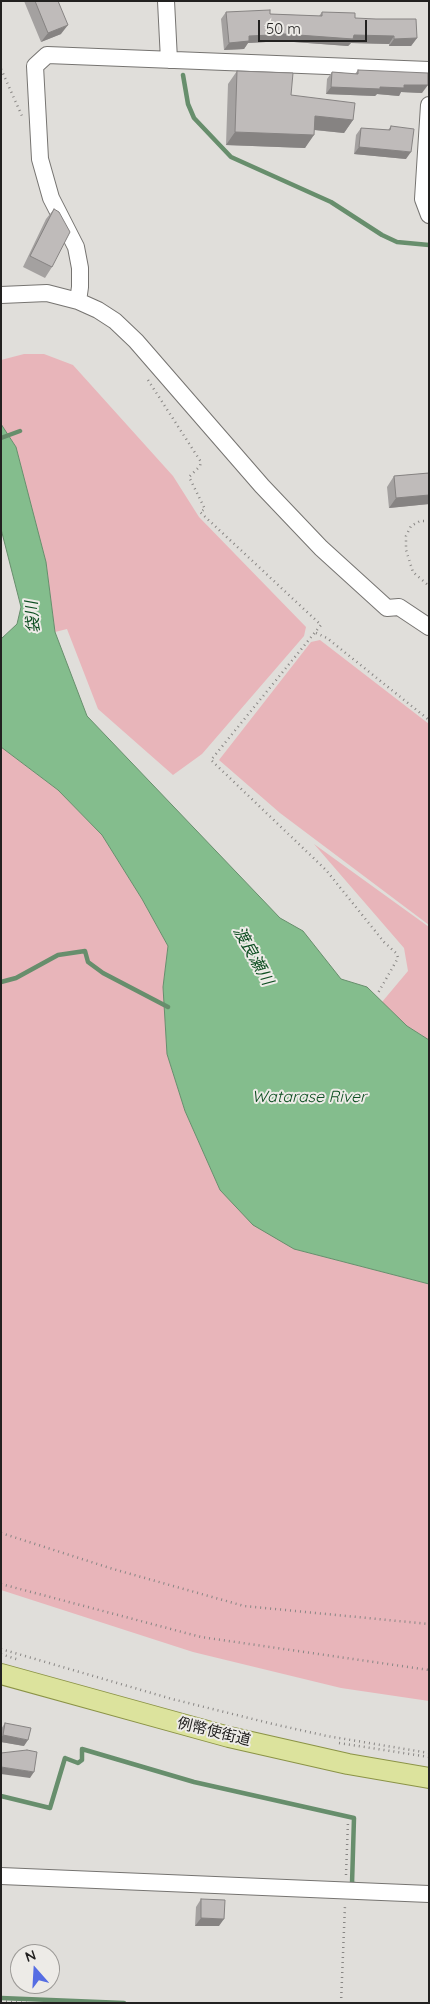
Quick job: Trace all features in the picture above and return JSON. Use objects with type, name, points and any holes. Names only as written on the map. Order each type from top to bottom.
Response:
[{"type":"main road","name":"例幣使街道","points":[[1,1674],[229,1737],[348,1764],[429,1778]]},
{"type":"street","points":[[166,1],[169,60]]},
{"type":"street","points":[[78,301],[80,268],[76,247],[51,198],[40,160],[35,66],[47,55],[429,70]]},
{"type":"street","points":[[429,105],[423,199],[429,215]]},
{"type":"street","points":[[1,295],[46,293],[78,301],[98,310],[115,321],[136,341],[262,486],[320,548],[386,608],[399,608],[429,627]]},
{"type":"street","points":[[1,1876],[429,1894]]},
{"type":"path","points":[[144,373],[201,462],[200,466],[189,477],[205,509],[200,512],[321,625],[211,760],[326,870],[384,942],[397,954],[398,958],[378,993]]},
{"type":"path","points":[[429,521],[420,521],[411,526],[406,536],[406,550],[413,572],[429,586]]},
{"type":"path","points":[[315,633],[327,638],[429,720]]},
{"type":"path","points":[[1,1533],[113,1569],[244,1606],[429,1624]]},
{"type":"path","points":[[1,1584],[201,1637],[429,1670]]},
{"type":"path","points":[[1,1649],[172,1699],[273,1724],[327,1736],[429,1753]]},
{"type":"path","points":[[1,1654],[23,1661]]},
{"type":"path","points":[[335,1742],[429,1757]]},
{"type":"path","points":[[341,2003],[348,1821]]},
{"type":"path","points":[[1,2002],[29,2003]]},
{"type":"shaded area","points":[[24,354],[44,354],[73,365],[173,476],[199,517],[306,627],[304,636],[202,754],[173,775],[98,709],[67,629],[55,632],[46,562],[16,447],[1,424],[1,360]]},
{"type":"shaded area","points":[[320,640],[429,724],[429,925],[280,813],[219,760],[311,642]]},
{"type":"shaded area","points":[[1,747],[58,790],[102,835],[142,899],[168,946],[163,987],[167,1054],[185,1111],[220,1190],[294,1249],[429,1284],[429,1701],[341,1688],[193,1652],[1,1590]]},
{"type":"shaded area","points":[[314,844],[429,927],[429,1040],[407,1026],[382,1002],[408,971],[404,948]]},
{"type":"water","name":"Watarase River","points":[[1,424],[16,447],[46,562],[55,632],[87,716],[280,918],[303,931],[341,979],[367,987],[407,1026],[429,1040],[429,1284],[294,1249],[253,1225],[220,1190],[185,1111],[167,1054],[163,987],[168,946],[142,899],[102,835],[58,790],[1,747],[1,639],[17,624],[21,607],[1,529]]},
{"type":"building","points":[[35,1],[58,1],[68,25],[48,33]]},
{"type":"building","points":[[270,10],[270,14],[322,16],[322,12],[355,13],[355,18],[416,19],[417,38],[394,39],[394,36],[354,35],[353,39],[271,33],[271,35],[249,36],[249,41],[229,43],[226,12]]},
{"type":"building","points":[[358,70],[428,73],[428,85],[404,85],[404,88],[380,87],[380,89],[331,87],[332,72],[358,74]]},
{"type":"building","points":[[237,71],[293,73],[291,95],[355,103],[353,120],[315,116],[314,135],[235,132]]},
{"type":"building","points":[[391,126],[414,129],[411,152],[359,147],[361,128],[390,130]]},
{"type":"building","points":[[54,209],[59,212],[70,232],[52,267],[30,256]]},
{"type":"building","points":[[429,473],[429,495],[396,498],[394,476]]},
{"type":"building","points":[[5,1723],[31,1728],[28,1740],[3,1735]]},
{"type":"building","points":[[27,1750],[37,1752],[34,1772],[1,1767],[1,1753]]},
{"type":"building","points":[[201,1899],[225,1900],[224,1919],[201,1918]]},
{"type":"waterway","points":[[183,75],[188,104],[194,118],[231,157],[331,202],[382,235],[397,242],[429,245]]},
{"type":"waterway","points":[[1,438],[20,431]]},
{"type":"waterway","points":[[1,982],[16,978],[58,955],[85,951],[88,962],[103,973],[168,1007]]},
{"type":"waterway","points":[[1,1796],[50,1808],[65,1758],[78,1763],[82,1760],[82,1749],[194,1782],[354,1818],[352,1884],[355,1884]]},
{"type":"waterway","points":[[1,1998],[124,2003]]},
{"type":"water label","name":"袋川","points":[[33,617]]},
{"type":"water label","name":"渡良瀬川","points":[[253,956]]}]
